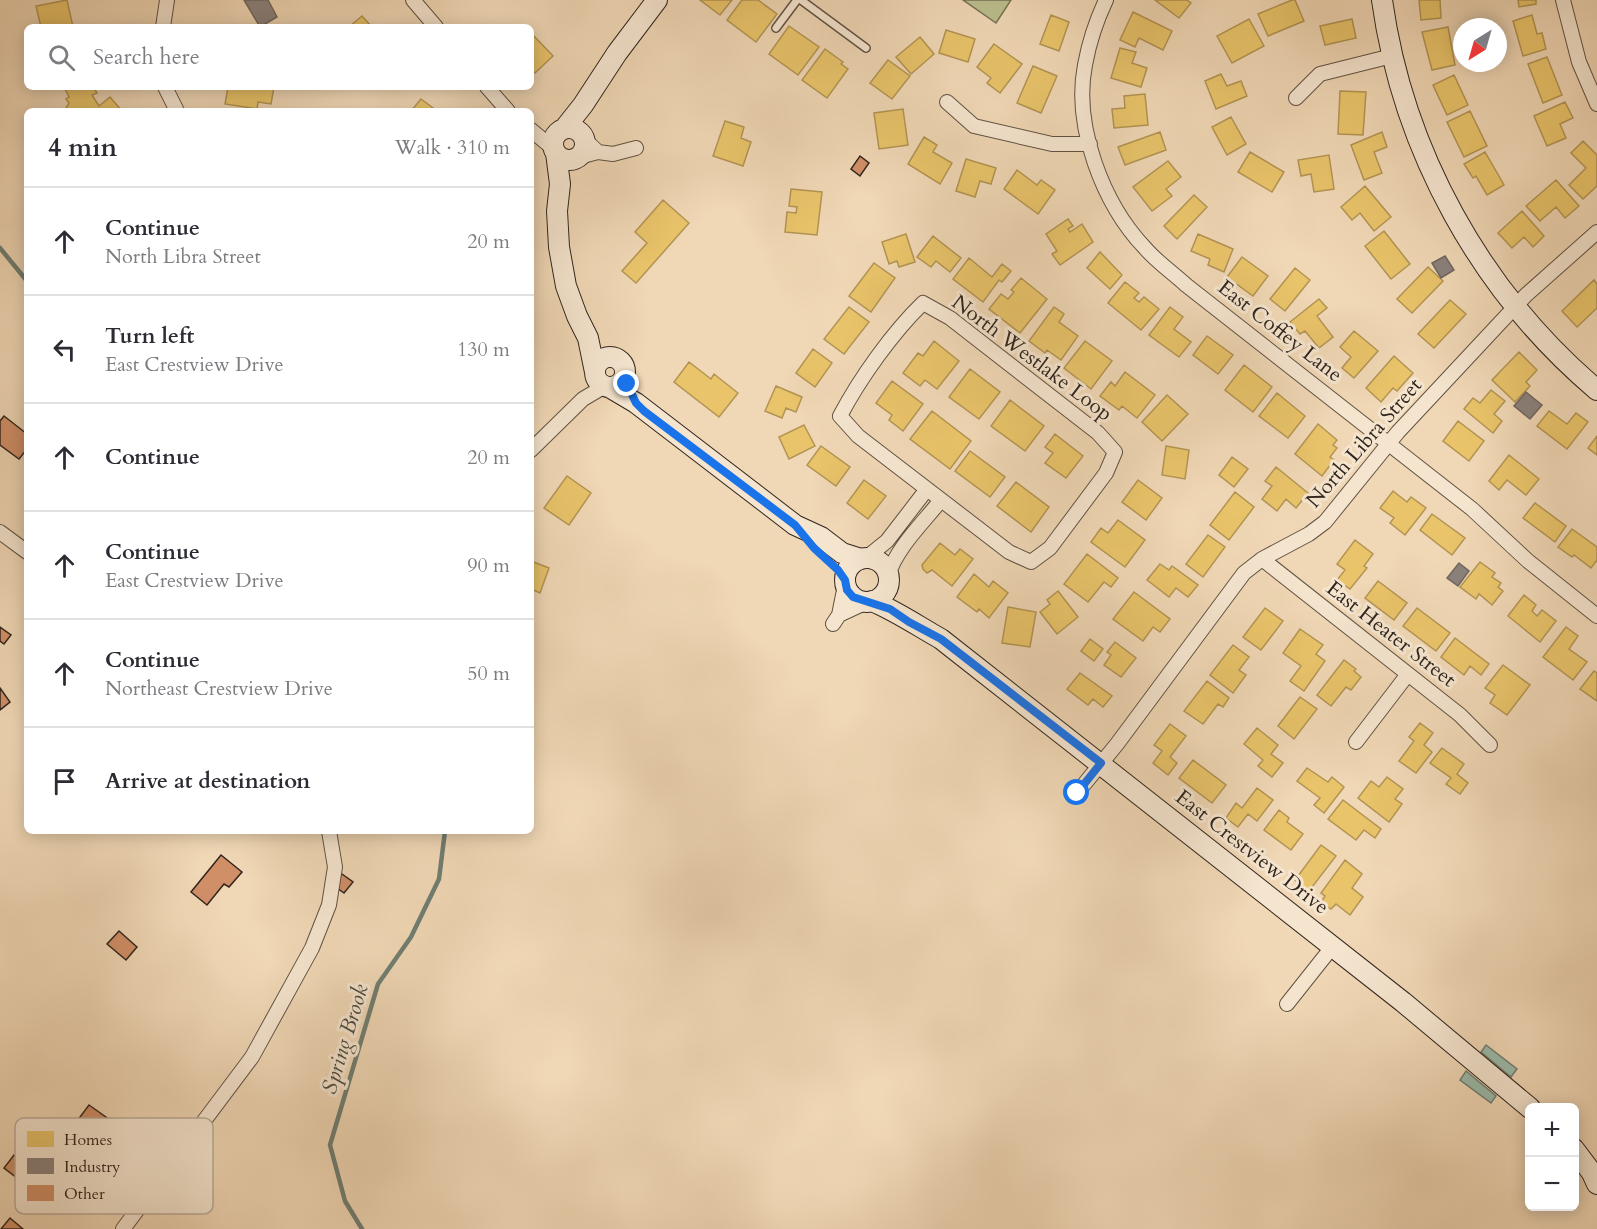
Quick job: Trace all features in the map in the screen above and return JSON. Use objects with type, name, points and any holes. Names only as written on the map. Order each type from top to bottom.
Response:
[{"type":"street","points":[[163,24],[167,0]]},
{"type":"street","points":[[413,0],[433,24]]},
{"type":"street","points":[[657,0],[617,53],[583,105],[560,184],[557,211],[559,247],[566,286],[577,316],[606,380],[702,456],[795,525],[821,537],[842,553],[880,563],[888,577]]},
{"type":"street","name":"East Coffey Lane","points":[[1106,0],[1096,22],[1084,67],[1083,106],[1099,177],[1113,206],[1144,248],[1186,285],[1472,509],[1528,561],[1597,616]]},
{"type":"street","points":[[1382,0],[1392,56],[1416,130],[1443,195],[1462,231],[1515,307],[1548,345],[1597,390]]},
{"type":"street","points":[[1563,0],[1580,62],[1597,104]]},
{"type":"street","points":[[1296,98],[1320,74],[1392,56]]},
{"type":"street","points":[[166,90],[176,108]]},
{"type":"street","points":[[490,90],[505,108]]},
{"type":"street","points":[[947,102],[974,126],[1052,144],[1090,144]]},
{"type":"street","points":[[534,132],[572,145],[613,154],[636,148]]},
{"type":"street","name":"North Libra Street","points":[[1077,793],[1244,573],[1325,522],[1389,442],[1515,307],[1597,232]]},
{"type":"street","name":"North Westlake Loop","points":[[923,303],[950,318],[1042,389],[1098,433],[1116,452],[1106,473],[1050,548],[1031,562],[1009,552],[927,489],[858,436],[840,416],[851,395],[900,328],[923,303]]},
{"type":"street","points":[[534,447],[606,380],[625,372],[622,363],[610,357],[588,338]]},
{"type":"street","points":[[927,489],[887,541],[864,559],[849,567],[836,620],[884,594],[893,561],[941,500]]},
{"type":"street","points":[[795,525],[814,548],[833,564],[853,597],[870,602]]},
{"type":"street","points":[[0,532],[24,550]]},
{"type":"street","name":"East Heater Street","points":[[1262,560],[1467,721],[1490,746]]},
{"type":"street","name":"East Crestview Drive","points":[[888,577],[899,597],[917,612],[941,639]]},
{"type":"street","name":"East Crestview Drive","points":[[870,602],[890,609],[941,639],[1404,1002],[1525,1104]]},
{"type":"street","points":[[1356,742],[1408,674]]},
{"type":"street","points":[[206,1118],[252,1057],[312,948],[329,905],[335,867],[329,834]]},
{"type":"street","points":[[1287,1004],[1333,946]]},
{"type":"street","points":[[1579,1155],[1597,1184]]},
{"type":"street","points":[[123,1229],[134,1214]]},
{"type":"lane","points":[[776,28],[799,0],[866,48]]},
{"type":"green space","points":[[963,0],[1011,0],[996,23]]},
{"type":"shaded area","points":[[1486,1045],[1517,1069],[1511,1077],[1481,1052]]},
{"type":"shaded area","points":[[1466,1071],[1496,1096],[1491,1103],[1460,1080]]},
{"type":"building: Homes","points":[[67,0],[72,24],[40,24],[36,6]]},
{"type":"building: Homes","points":[[700,0],[732,0],[720,15]]},
{"type":"building: Homes","points":[[742,0],[758,0],[777,14],[756,42],[727,20]]},
{"type":"building: Homes","points":[[1155,0],[1187,0],[1191,3],[1179,18]]},
{"type":"building: Homes","points":[[1295,0],[1304,21],[1268,36],[1258,14]]},
{"type":"building: Homes","points":[[1419,0],[1440,0],[1441,18],[1421,20]]},
{"type":"building: Homes","points":[[1518,0],[1536,0],[1536,4],[1519,7]]},
{"type":"building: Homes","points":[[1133,12],[1172,31],[1163,50],[1139,38],[1135,47],[1120,40]]},
{"type":"building: Homes","points":[[1051,15],[1069,22],[1059,51],[1040,44]]},
{"type":"building: Homes","points":[[1532,15],[1537,34],[1542,33],[1546,49],[1523,56],[1513,21]]},
{"type":"building: Homes","points":[[362,16],[369,24],[353,24]]},
{"type":"building: Homes","points":[[1249,19],[1264,46],[1232,63],[1217,36]]},
{"type":"building: Homes","points":[[1352,19],[1356,38],[1325,45],[1320,26]]},
{"type":"building: Homes","points":[[789,26],[819,47],[798,75],[769,54]]},
{"type":"building: Homes","points":[[1448,27],[1453,65],[1432,70],[1422,32]]},
{"type":"building: Homes","points":[[946,30],[975,39],[968,62],[939,53]]},
{"type":"building: Homes","points":[[534,36],[553,56],[534,72]]},
{"type":"building: Homes","points":[[920,37],[934,54],[911,74],[896,57]]},
{"type":"building: Homes","points":[[994,44],[1022,64],[1000,93],[987,83],[991,78],[977,67]]},
{"type":"building: Homes","points":[[1120,48],[1136,52],[1132,63],[1147,68],[1141,87],[1111,78]]},
{"type":"building: Homes","points":[[825,49],[843,62],[841,64],[848,69],[827,98],[802,80]]},
{"type":"building: Homes","points":[[1547,57],[1562,95],[1543,103],[1528,64]]},
{"type":"building: Homes","points":[[888,60],[910,76],[892,99],[870,83]]},
{"type":"building: Homes","points":[[1033,66],[1057,76],[1041,113],[1017,103]]},
{"type":"building: Homes","points":[[1221,74],[1227,86],[1241,81],[1247,96],[1216,109],[1205,81]]},
{"type":"building: Homes","points":[[1454,75],[1468,105],[1447,115],[1433,85]]},
{"type":"building: Homes","points":[[66,90],[95,90],[97,93],[92,95],[99,106],[110,97],[119,108],[66,108],[69,103],[66,99],[69,97]]},
{"type":"building: Homes","points":[[227,90],[273,90],[271,104],[258,102],[257,108],[251,108],[225,104]]},
{"type":"building: Homes","points":[[1340,91],[1366,92],[1363,135],[1338,134]]},
{"type":"building: Homes","points":[[1145,94],[1148,125],[1114,128],[1112,109],[1125,108],[1124,96]]},
{"type":"building: Homes","points":[[421,99],[433,108],[414,108]]},
{"type":"building: Homes","points":[[1565,102],[1573,118],[1560,124],[1566,138],[1547,146],[1534,116]]},
{"type":"building: Homes","points":[[903,109],[908,145],[879,149],[874,113]]},
{"type":"building: Homes","points":[[1470,111],[1487,146],[1464,157],[1447,122]]},
{"type":"building: Homes","points":[[1231,117],[1246,144],[1227,155],[1212,127]]},
{"type":"building: Homes","points":[[725,121],[744,127],[741,138],[751,142],[743,166],[713,156]]},
{"type":"building: Homes","points":[[1160,132],[1166,150],[1125,165],[1118,147]]},
{"type":"building: Homes","points":[[1382,132],[1387,147],[1374,152],[1382,173],[1364,180],[1351,145]]},
{"type":"building: Homes","points":[[924,137],[937,145],[933,152],[952,163],[940,184],[908,164]]},
{"type":"building: Homes","points":[[1583,141],[1597,155],[1597,186],[1583,199],[1569,185],[1586,168],[1571,153]]},
{"type":"building: Homes","points":[[1250,152],[1284,172],[1272,192],[1238,172]]},
{"type":"building: Homes","points":[[1485,152],[1504,185],[1487,195],[1476,176],[1473,178],[1464,164]]},
{"type":"building: Homes","points":[[1329,155],[1334,189],[1314,192],[1311,174],[1301,176],[1298,160]]},
{"type":"building: Homes","points":[[966,159],[996,168],[991,184],[980,181],[975,197],[956,191]]},
{"type":"building: Homes","points":[[1168,161],[1181,177],[1166,189],[1172,196],[1152,211],[1133,187]]},
{"type":"building: Homes","points":[[1017,170],[1037,185],[1041,180],[1055,190],[1038,214],[1004,189]]},
{"type":"building: Homes","points":[[1556,180],[1579,206],[1565,218],[1556,207],[1540,221],[1526,206]]},
{"type":"building: Homes","points":[[1365,186],[1391,217],[1374,231],[1360,213],[1352,220],[1341,207]]},
{"type":"building: Homes","points":[[791,189],[822,192],[817,235],[785,232],[787,212],[796,213],[797,207],[789,206]]},
{"type":"building: Homes","points":[[1194,195],[1207,207],[1177,239],[1164,226]]},
{"type":"building: Homes","points":[[663,200],[689,223],[636,283],[622,271],[647,243],[635,232]]},
{"type":"building: Homes","points":[[1522,211],[1544,236],[1533,247],[1524,237],[1512,248],[1498,233]]},
{"type":"building: Homes","points":[[1068,219],[1073,226],[1068,229],[1070,232],[1082,224],[1093,242],[1060,265],[1052,254],[1057,251],[1046,234]]},
{"type":"building: Homes","points":[[1384,231],[1410,264],[1391,279],[1365,246]]},
{"type":"building: Homes","points":[[906,234],[915,262],[899,267],[897,261],[889,264],[882,242]]},
{"type":"building: Homes","points":[[1198,234],[1233,249],[1224,272],[1208,265],[1210,259],[1191,251]]},
{"type":"building: Homes","points":[[933,236],[961,258],[950,272],[936,261],[931,267],[917,257]]},
{"type":"building: Homes","points":[[1100,252],[1122,275],[1110,289],[1087,268]]},
{"type":"building: Homes","points":[[1242,257],[1268,276],[1253,296],[1227,277]]},
{"type":"building: Homes","points":[[969,258],[992,277],[1002,264],[1011,271],[1002,282],[999,280],[983,302],[953,279]]},
{"type":"building: Homes","points":[[874,263],[895,278],[871,312],[849,296]]},
{"type":"building: Homes","points":[[1428,267],[1443,281],[1412,313],[1397,299]]},
{"type":"building: Homes","points":[[1295,268],[1310,280],[1285,311],[1270,299]]},
{"type":"building: Homes","points":[[1021,278],[1047,299],[1020,333],[989,309],[1001,294],[1008,299],[1014,292],[1011,290]]},
{"type":"building: Homes","points":[[1594,280],[1597,284],[1597,308],[1577,327],[1562,311]]},
{"type":"building: Homes","points":[[1125,282],[1139,293],[1134,298],[1139,302],[1144,297],[1159,309],[1141,330],[1108,303]]},
{"type":"building: Homes","points":[[1319,299],[1327,308],[1317,316],[1333,337],[1319,348],[1305,331],[1300,334],[1290,322]]},
{"type":"building: Homes","points":[[1450,300],[1466,314],[1434,348],[1418,334]]},
{"type":"building: Homes","points":[[849,307],[869,322],[844,354],[824,339]]},
{"type":"building: Homes","points":[[1054,307],[1064,314],[1059,322],[1078,336],[1061,360],[1047,350],[1045,353],[1029,341]]},
{"type":"building: Homes","points":[[1170,307],[1183,317],[1174,329],[1191,342],[1179,357],[1149,335]]},
{"type":"building: Homes","points":[[1354,331],[1378,351],[1354,378],[1342,368],[1351,357],[1340,347]]},
{"type":"building: Homes","points":[[1207,336],[1233,355],[1218,374],[1193,355]]},
{"type":"building: Homes","points":[[934,341],[959,361],[937,389],[925,380],[920,386],[903,373],[918,353],[923,356]]},
{"type":"building: Homes","points":[[1085,341],[1112,361],[1091,389],[1064,368]]},
{"type":"building: Homes","points":[[813,349],[832,363],[815,387],[796,373]]},
{"type":"building: Homes","points":[[1519,352],[1537,370],[1526,382],[1530,386],[1515,402],[1492,380]]},
{"type":"building: Homes","points":[[1394,356],[1413,373],[1397,391],[1393,388],[1381,402],[1366,388]]},
{"type":"building: Homes","points":[[689,362],[711,379],[714,374],[738,393],[719,417],[674,382]]},
{"type":"building: Homes","points":[[1244,365],[1272,387],[1253,412],[1225,390]]},
{"type":"building: Homes","points":[[970,369],[1000,392],[979,419],[949,397]]},
{"type":"building: Homes","points":[[1125,372],[1155,395],[1137,418],[1122,406],[1119,410],[1100,396],[1111,382],[1115,386]]},
{"type":"building: Homes","points":[[892,381],[923,404],[903,431],[889,420],[892,415],[876,403]]},
{"type":"building: Homes","points":[[776,386],[802,397],[796,412],[786,408],[782,418],[765,411]]},
{"type":"building: Homes","points":[[1491,390],[1505,401],[1494,414],[1502,421],[1493,433],[1464,409],[1473,398],[1480,403]]},
{"type":"building: Homes","points":[[1277,393],[1305,416],[1288,438],[1259,416]]},
{"type":"building: Homes","points":[[1167,395],[1188,414],[1162,441],[1142,422]]},
{"type":"building: Homes","points":[[1010,400],[1044,426],[1025,451],[991,426]]},
{"type":"building: Homes","points":[[932,411],[971,441],[950,469],[910,439]]},
{"type":"building: Homes","points":[[1549,411],[1567,424],[1576,413],[1588,422],[1567,449],[1537,426]]},
{"type":"building: Homes","points":[[1458,421],[1484,441],[1469,461],[1443,441]]},
{"type":"building: Homes","points":[[1318,424],[1337,440],[1333,445],[1337,448],[1330,457],[1334,460],[1322,476],[1295,454]]},
{"type":"building: Homes","points":[[804,425],[815,446],[789,459],[779,437]]},
{"type":"building: Homes","points":[[1055,434],[1083,456],[1066,478],[1045,463],[1053,453],[1045,447]]},
{"type":"building: Homes","points":[[1597,436],[1597,455],[1588,448]]},
{"type":"building: Homes","points":[[821,446],[850,467],[836,486],[807,465]]},
{"type":"building: Homes","points":[[1166,446],[1189,450],[1185,479],[1162,475]]},
{"type":"building: Homes","points":[[970,451],[1005,477],[990,497],[955,471]]},
{"type":"building: Homes","points":[[1509,455],[1539,479],[1526,495],[1507,480],[1499,490],[1489,481]]},
{"type":"building: Homes","points":[[1232,457],[1248,469],[1234,487],[1219,475]]},
{"type":"building: Homes","points":[[1276,467],[1308,493],[1296,508],[1286,499],[1277,511],[1262,499],[1272,486],[1265,481]]},
{"type":"building: Homes","points":[[567,476],[591,493],[569,525],[544,508]]},
{"type":"building: Homes","points":[[864,480],[886,496],[868,519],[847,503]]},
{"type":"building: Homes","points":[[1138,480],[1162,498],[1146,520],[1122,502]]},
{"type":"building: Homes","points":[[1016,482],[1049,507],[1031,532],[997,506]]},
{"type":"building: Homes","points":[[1393,491],[1407,502],[1411,497],[1426,508],[1405,535],[1390,523],[1394,518],[1380,508]]},
{"type":"building: Homes","points":[[1235,492],[1254,507],[1229,540],[1210,525]]},
{"type":"building: Homes","points":[[1535,503],[1566,526],[1555,542],[1523,518]]},
{"type":"building: Homes","points":[[1432,514],[1465,538],[1452,555],[1420,530]]},
{"type":"building: Homes","points":[[1118,520],[1145,540],[1125,567],[1091,542],[1101,528],[1108,533]]},
{"type":"building: Homes","points":[[1572,529],[1597,547],[1597,560],[1591,568],[1574,555],[1572,557],[1558,547]]},
{"type":"building: Homes","points":[[1208,535],[1225,547],[1203,577],[1186,564]]},
{"type":"building: Homes","points":[[1355,540],[1373,554],[1364,566],[1367,568],[1350,589],[1337,580],[1345,570],[1337,564]]},
{"type":"building: Homes","points":[[940,543],[955,555],[960,549],[973,559],[952,586],[932,570],[927,573],[923,569],[922,565]]},
{"type":"building: Homes","points":[[1087,554],[1118,578],[1111,587],[1104,582],[1088,602],[1064,584]]},
{"type":"building: Homes","points":[[534,562],[549,568],[540,593],[534,590]]},
{"type":"building: Homes","points":[[1480,562],[1495,573],[1492,577],[1501,583],[1498,587],[1503,591],[1492,605],[1479,594],[1476,599],[1460,587]]},
{"type":"building: Homes","points":[[1160,564],[1169,570],[1172,566],[1198,585],[1188,597],[1176,588],[1169,597],[1147,580]]},
{"type":"building: Homes","points":[[974,574],[989,587],[993,581],[1008,593],[989,618],[979,609],[977,612],[957,597]]},
{"type":"building: Homes","points":[[1378,581],[1407,603],[1394,620],[1365,598]]},
{"type":"building: Homes","points":[[1058,591],[1078,617],[1057,634],[1040,612],[1050,604],[1047,600]]},
{"type":"building: Homes","points":[[1134,592],[1170,619],[1160,632],[1153,627],[1143,641],[1113,619]]},
{"type":"building: Homes","points":[[1524,595],[1536,605],[1532,611],[1537,616],[1542,610],[1556,621],[1540,642],[1508,616]]},
{"type":"building: Homes","points":[[1008,607],[1036,612],[1030,647],[1002,643]]},
{"type":"building: Homes","points":[[1265,608],[1283,621],[1261,650],[1243,637]]},
{"type":"building: Homes","points":[[1417,608],[1450,633],[1436,651],[1403,626]]},
{"type":"building: Homes","points":[[1566,627],[1578,636],[1569,649],[1587,662],[1573,680],[1543,657]]},
{"type":"building: Homes","points":[[1300,629],[1323,645],[1316,654],[1325,661],[1304,691],[1290,681],[1301,666],[1283,653]]},
{"type":"building: Homes","points":[[1455,638],[1489,664],[1481,675],[1470,666],[1464,675],[1441,657]]},
{"type":"building: Homes","points":[[1090,639],[1103,649],[1094,661],[1081,651]]},
{"type":"building: Homes","points":[[1115,642],[1136,658],[1121,677],[1104,665],[1111,655],[1107,652]]},
{"type":"building: Homes","points":[[1233,645],[1249,657],[1239,670],[1246,675],[1233,693],[1210,675]]},
{"type":"building: Homes","points":[[1344,660],[1356,669],[1354,671],[1361,677],[1351,690],[1346,687],[1331,706],[1317,695]]},
{"type":"building: Homes","points":[[1503,665],[1530,685],[1507,715],[1490,703],[1495,695],[1485,688]]},
{"type":"building: Homes","points":[[1594,671],[1597,673],[1597,701],[1580,689]]},
{"type":"building: Homes","points":[[1080,673],[1112,696],[1103,707],[1093,699],[1088,705],[1067,689]]},
{"type":"building: Homes","points":[[1207,681],[1229,698],[1223,707],[1218,704],[1203,724],[1184,711]]},
{"type":"building: Homes","points":[[1300,697],[1317,709],[1294,739],[1278,726]]},
{"type":"building: Homes","points":[[1420,723],[1433,733],[1424,745],[1432,752],[1416,773],[1399,761],[1414,741],[1409,737]]},
{"type":"building: Homes","points":[[1170,724],[1186,736],[1170,757],[1177,763],[1168,775],[1153,763],[1162,751],[1154,745]]},
{"type":"building: Homes","points":[[1257,728],[1278,745],[1271,754],[1283,763],[1272,777],[1258,766],[1263,760],[1244,744]]},
{"type":"building: Homes","points":[[1442,748],[1464,764],[1457,774],[1468,783],[1460,794],[1446,784],[1451,778],[1430,763]]},
{"type":"building: Homes","points":[[1193,760],[1226,785],[1212,803],[1179,778]]},
{"type":"building: Homes","points":[[1307,768],[1328,782],[1332,777],[1344,787],[1324,813],[1314,805],[1320,798],[1297,781]]},
{"type":"building: Homes","points":[[1387,777],[1403,789],[1395,799],[1402,804],[1389,822],[1358,798],[1371,781],[1379,787]]},
{"type":"building: Homes","points":[[1257,788],[1273,800],[1257,821],[1248,814],[1238,827],[1226,818],[1236,803],[1242,808]]},
{"type":"building: Homes","points":[[1343,800],[1381,829],[1375,838],[1364,830],[1356,840],[1328,819]]},
{"type":"building: Homes","points":[[1279,810],[1289,818],[1287,822],[1303,834],[1291,850],[1264,830]]},
{"type":"building: Homes","points":[[1321,845],[1336,856],[1309,891],[1295,880]]},
{"type":"building: Homes","points":[[1345,860],[1362,874],[1352,888],[1363,897],[1350,915],[1336,904],[1331,909],[1321,902],[1325,896],[1321,893]]},
{"type":"building: Industry","points":[[244,0],[268,0],[277,17],[265,24],[258,24]]},
{"type":"building: Industry","points":[[1445,256],[1454,270],[1441,278],[1432,263]]},
{"type":"building: Industry","points":[[1526,392],[1542,405],[1530,419],[1514,406]]},
{"type":"building: Industry","points":[[1459,563],[1469,571],[1458,586],[1447,578]]},
{"type":"building: Other","points":[[860,156],[869,163],[860,176],[851,169]]},
{"type":"building: Other","points":[[4,416],[24,432],[24,453],[19,459],[0,445],[0,421]]},
{"type":"building: Other","points":[[0,627],[11,635],[4,644],[0,641]]},
{"type":"building: Other","points":[[0,688],[10,702],[0,710]]},
{"type":"building: Other","points":[[221,855],[242,872],[229,887],[224,884],[207,905],[191,892]]},
{"type":"building: Other","points":[[342,874],[353,882],[344,893],[333,885]]},
{"type":"building: Other","points":[[119,931],[137,947],[126,960],[107,944]]},
{"type":"building: Other","points":[[89,1105],[107,1118],[79,1118]]},
{"type":"building: Other","points":[[14,1155],[15,1156],[15,1176],[4,1168]]},
{"type":"building: Other","points":[[10,1218],[23,1229],[1,1229]]},
{"type":"waterway","name":"Spring Brook","points":[[0,248],[24,277]]},
{"type":"waterway","name":"Spring Brook","points":[[362,1229],[345,1201],[330,1145],[378,984],[411,937],[439,879],[445,834]]},
{"type":"route","points":[[627,384],[636,403],[644,411],[795,525],[814,548],[838,570],[845,580],[847,590],[853,597],[862,602],[872,602],[890,609],[941,639],[1101,763],[1077,793]]}]
